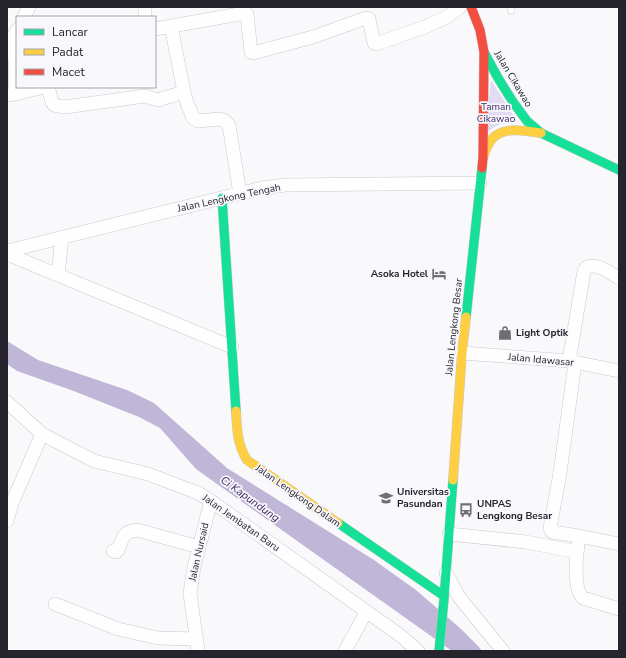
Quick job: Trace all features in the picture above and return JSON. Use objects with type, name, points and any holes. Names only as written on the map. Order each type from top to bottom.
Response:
[{"type":"street","points":[[24,16],[29,7]]},
{"type":"street","points":[[156,29],[245,13],[247,14],[251,52],[253,53],[313,37],[366,18],[369,19],[374,43],[376,44],[425,27],[447,17],[460,7]]},
{"type":"street","name":"Jalan Lengkong Besar","points":[[439,651],[462,353],[483,158],[484,52],[480,30],[471,7]]},
{"type":"street","points":[[171,26],[184,92],[192,117],[198,121],[219,119],[225,121],[229,125],[240,194]]},
{"type":"street","points":[[16,32],[12,39],[15,60],[11,94],[39,88]]},
{"type":"street","name":"Jalan Cikawao","points":[[484,52],[498,78],[527,121],[541,133],[619,170]]},
{"type":"street","points":[[48,88],[54,105],[65,107],[145,96],[158,100],[184,92]]},
{"type":"street","name":"Jalan Cikawao","points":[[483,158],[488,145],[501,133],[525,131],[541,133]]},
{"type":"street","name":"Jalan Lengkong Tengah","points":[[7,251],[262,188],[285,185],[480,183]]},
{"type":"street","name":"Jalan Lengkong Dalam","points":[[222,198],[238,437],[242,452],[247,460],[429,586],[444,598]]},
{"type":"street","points":[[58,275],[62,237]]},
{"type":"street","points":[[7,254],[232,347]]},
{"type":"street","points":[[619,278],[596,266],[591,265],[584,271],[560,473],[550,528],[552,532],[619,544]]},
{"type":"street","name":"Jalan Idawasar","points":[[462,353],[572,362],[619,371]]},
{"type":"street","name":"Jalan Jembatan Baru","points":[[7,402],[42,434],[94,462],[148,474],[198,493],[401,636],[418,651]]},
{"type":"street","points":[[7,521],[12,503],[12,490],[42,434]]},
{"type":"street","name":"Jalan Nursaid","points":[[197,645],[190,593],[194,567],[211,501]]},
{"type":"street","points":[[113,551],[116,552],[118,550],[126,533],[137,530],[199,547]]},
{"type":"street","points":[[449,534],[526,542],[577,552]]},
{"type":"street","points":[[579,536],[576,586],[580,595],[583,598],[619,610]]},
{"type":"street","points":[[446,573],[459,597],[503,651]]},
{"type":"street","points":[[55,604],[130,632],[197,645]]},
{"type":"street","points":[[345,651],[366,612]]},
{"type":"green space","name":"Taman Cikawao","points":[[491,80],[517,121],[505,121],[485,133]]},
{"type":"water","name":"Ci Kapundung","points":[[7,341],[38,360],[127,390],[154,403],[227,468],[374,560],[416,590],[461,629],[482,651],[452,651],[196,469],[160,428],[139,417],[71,390],[17,371],[7,364]]},
{"type":"traffic: fast","points":[[485,54],[513,102],[527,121],[541,133],[619,170]]},
{"type":"traffic: fast","points":[[466,317],[482,168]]},
{"type":"traffic: fast","points":[[222,198],[236,411]]},
{"type":"traffic: fast","points":[[439,651],[453,480]]},
{"type":"traffic: fast","points":[[338,523],[444,596]]},
{"type":"traffic: slow","points":[[483,157],[490,141],[504,131],[523,130],[541,133]]},
{"type":"traffic: slow","points":[[453,480],[466,317]]},
{"type":"traffic: slow","points":[[236,411],[239,442],[247,460],[338,523]]},
{"type":"traffic: jam","points":[[471,7],[480,30],[484,52],[482,168]]},
{"type":"place","name":"Asoka Hotel","points":[[439,274]]},
{"type":"place","name":"Light Optik","points":[[505,333]]},
{"type":"place","name":"Universitas Pasundan","points":[[386,498]]},
{"type":"place","name":"UNPAS Lengkong Besar","points":[[466,510]]}]
